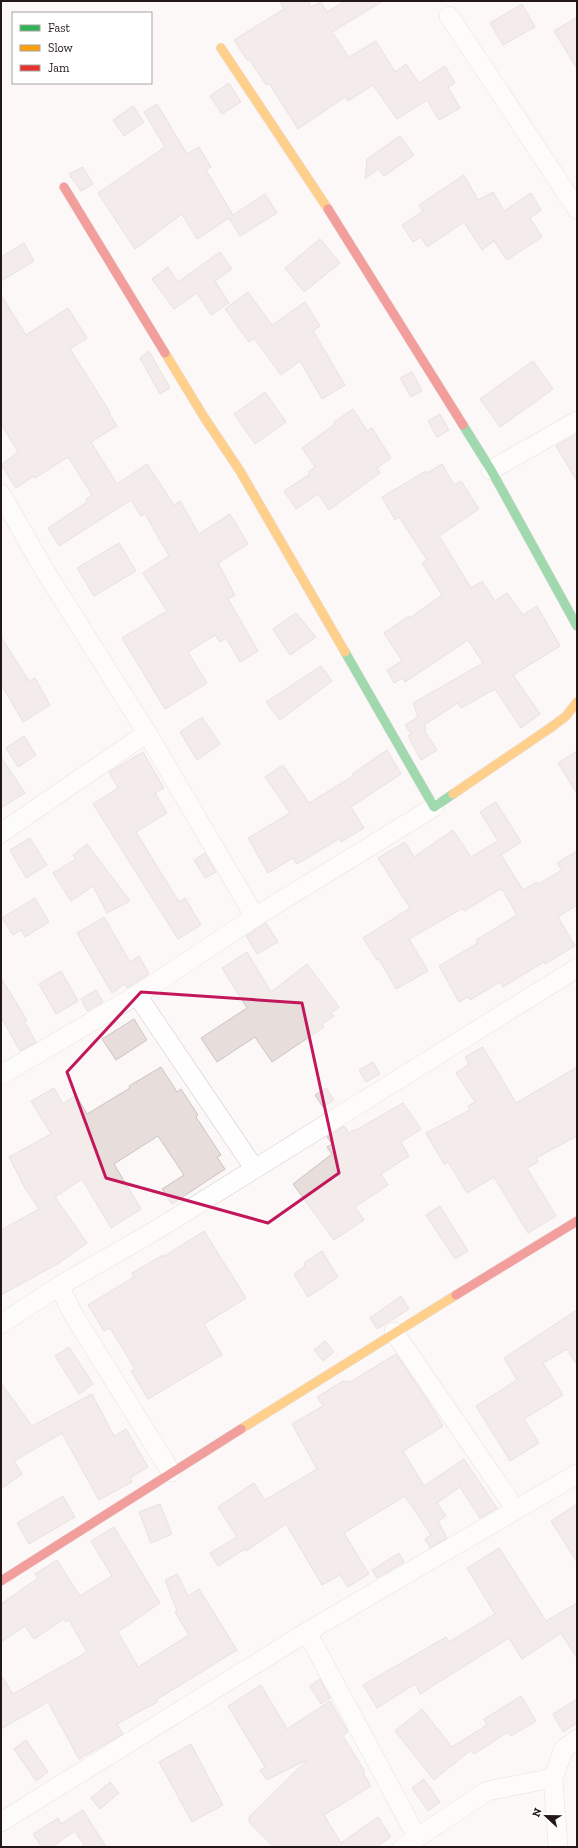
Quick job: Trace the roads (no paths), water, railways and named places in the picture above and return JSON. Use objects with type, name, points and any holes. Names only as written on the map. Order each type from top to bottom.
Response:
[{"type":"street","points":[[450,16],[577,209]]},
{"type":"street","points":[[221,48],[345,235],[491,470],[577,626]]},
{"type":"street","points":[[64,186],[204,417],[240,471],[434,807]]},
{"type":"street","points":[[491,470],[577,421]]},
{"type":"street","points":[[1,494],[45,571],[147,733],[255,917]]},
{"type":"street","points":[[1,1075],[137,995],[255,917],[434,807],[554,726],[566,716],[577,702]]},
{"type":"street","points":[[1,833],[147,733]]},
{"type":"street","points":[[1,1324],[59,1286],[158,1228],[577,968]]},
{"type":"street","points":[[137,995],[254,1168]]},
{"type":"street","points":[[1,1581],[394,1332],[577,1221]]},
{"type":"street","points":[[59,1286],[73,1314],[171,1472]]},
{"type":"street","points":[[394,1332],[516,1510]]},
{"type":"street","points":[[1,1822],[307,1632],[577,1474]]},
{"type":"street","points":[[307,1632],[410,1842],[487,1791],[554,1778]]},
{"type":"street","points":[[558,1847],[554,1778],[564,1749],[577,1739]]}]
